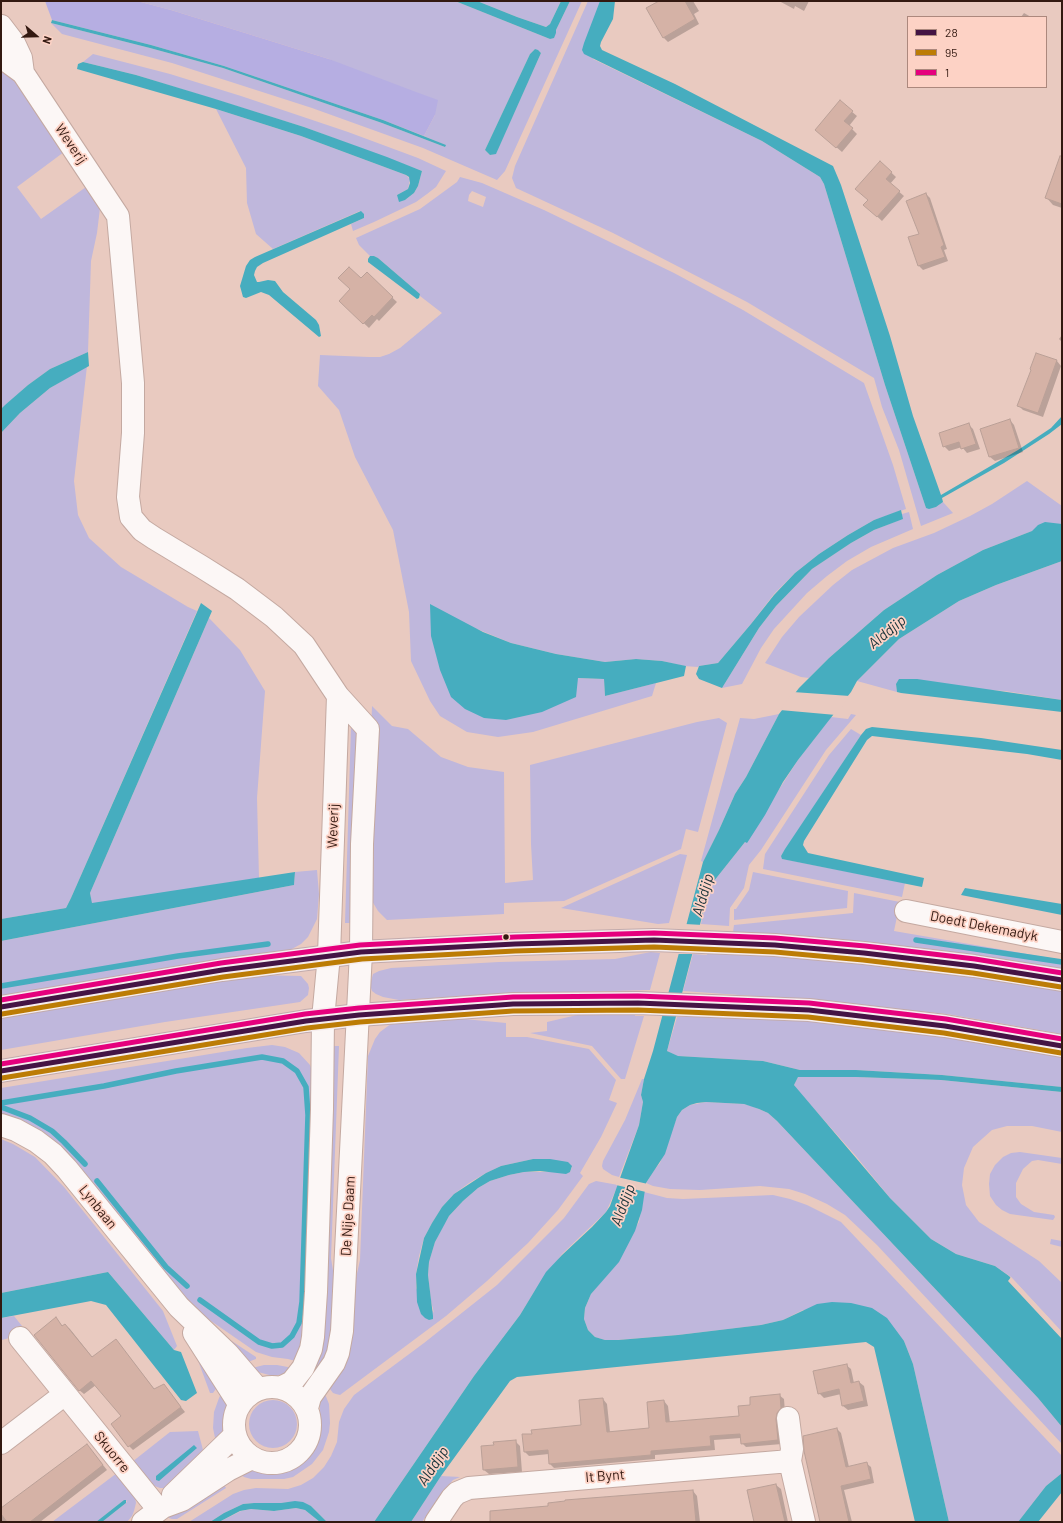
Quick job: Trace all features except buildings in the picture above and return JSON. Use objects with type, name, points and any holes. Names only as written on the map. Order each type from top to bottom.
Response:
[{"type":"main road","points":[[1,1007],[222,970],[329,955],[515,944],[654,940],[711,941],[864,953],[974,966],[1062,980]]},
{"type":"main road","points":[[1,1071],[323,1019],[513,1004],[694,1004],[809,1010],[945,1026],[1062,1046]]},
{"type":"street","name":"Weverij","points":[[1,26],[14,43],[21,58],[23,72]]},
{"type":"street","name":"Weverij","points":[[1,55],[8,62],[23,72],[118,216],[133,383],[133,433],[128,497],[131,517],[142,530],[237,589],[274,617],[304,645],[338,696],[329,955],[323,1019]]},
{"type":"street","points":[[338,696],[368,729],[362,844],[362,952]]},
{"type":"street","name":"Doedt Dekemadyk","points":[[906,911],[1062,942]]},
{"type":"street","name":"De Nije Daam","points":[[307,1408],[310,1397],[334,1363],[338,1353],[342,1331],[362,952]]},
{"type":"street","name":"De Nije Daam","points":[[282,1387],[292,1382],[303,1368],[314,1337],[322,1109],[323,1019]]},
{"type":"street","name":"Lynbaan","points":[[1,1125],[16,1130],[36,1141],[53,1154],[67,1169],[178,1307],[240,1405]]},
{"type":"street","name":"Lynbaan","points":[[178,1307],[228,1354],[258,1389]]},
{"type":"street","name":"Skuorre","points":[[20,1338],[65,1394],[155,1513]]},
{"type":"street","points":[[267,1387],[282,1387],[298,1396],[307,1408],[311,1427],[309,1437],[305,1446],[290,1459],[276,1463],[261,1462],[244,1452],[239,1444],[235,1435],[235,1414],[244,1398],[258,1389],[267,1387]]},
{"type":"street","points":[[1,1443],[11,1425],[65,1394]]},
{"type":"street","points":[[788,1418],[792,1449],[790,1460],[804,1522]]},
{"type":"street","points":[[155,1513],[235,1435]]},
{"type":"street","points":[[155,1513],[182,1500],[228,1470],[252,1458]]},
{"type":"street","name":"It Bynt","points":[[436,1522],[452,1498],[463,1490],[469,1488],[790,1460]]},
{"type":"shaded area","points":[[45,1],[137,1],[171,10],[329,59],[438,100],[435,115],[424,136],[383,120],[224,66],[151,45],[52,20]]},
{"type":"shaded area","points":[[137,1],[455,1],[550,39],[556,33],[556,30],[570,1],[582,1],[505,171],[497,180],[423,148],[312,108],[172,63],[62,34],[51,23],[223,68],[382,123],[445,147],[445,145],[424,136],[435,115],[329,59],[171,10]],"holes":[[[535,49],[541,53],[496,153],[490,155],[485,150],[530,54]]]},
{"type":"shaded area","points":[[477,1],[561,1],[550,24],[546,27]]},
{"type":"shaded area","points":[[588,1],[600,1],[593,59],[762,141],[820,177],[824,184],[885,385],[926,508],[936,507],[943,502],[953,513],[921,526],[899,450],[882,407],[874,378],[747,302],[613,233],[516,188],[512,178],[515,166]]},
{"type":"shaded area","points":[[93,54],[170,74],[241,96],[348,132],[418,158],[446,171],[436,187],[416,202],[374,222],[353,231],[351,224],[364,218],[360,211],[273,249],[256,234],[247,203],[246,168],[216,109],[301,136],[406,175],[410,179],[408,189],[397,195],[405,200],[414,193],[418,186],[422,171],[304,127],[136,75],[83,62]]},
{"type":"shaded area","points":[[1,64],[32,104],[64,152],[17,187],[41,219],[86,187],[100,208],[97,233],[91,261],[88,352],[50,369],[28,385],[1,409]]},
{"type":"shaded area","points":[[460,177],[482,183],[544,210],[674,273],[743,310],[864,383],[893,465],[906,509],[874,520],[819,554],[795,573],[774,594],[718,663],[698,667],[684,666],[662,661],[636,659],[605,662],[556,654],[511,643],[431,610],[577,678],[604,679],[605,696],[656,683],[652,696],[533,732],[498,737],[467,732],[440,716],[430,701],[411,661],[409,612],[393,530],[355,457],[339,410],[318,386],[320,355],[380,357],[389,354],[400,348],[442,313],[420,296],[420,294],[378,258],[370,256],[359,245],[356,238],[420,209],[457,182]],"holes":[[[472,191],[486,197],[483,207],[468,201],[469,195]]]},
{"type":"shaded area","points":[[87,366],[74,481],[78,515],[89,538],[121,567],[197,611],[66,908],[1,919],[1,433],[20,413],[50,388]]},
{"type":"shaded area","points":[[1027,481],[1062,506],[1062,524],[1032,531],[983,550],[937,575],[884,610],[829,658],[809,678],[801,677],[765,663],[782,637],[799,617],[833,585],[852,570],[893,548],[934,533],[970,516],[992,504]]},
{"type":"shaded area","points":[[909,512],[913,529],[871,547],[847,561],[827,576],[807,593],[774,629],[761,648],[742,684],[722,688],[759,628],[776,606],[812,569],[851,543],[874,530],[902,519],[902,514]]},
{"type":"shaded area","points":[[1062,561],[1062,700],[1005,691],[896,684],[897,692],[857,681],[899,639],[959,601],[996,585]]},
{"type":"shaded area","points":[[209,618],[240,650],[265,691],[257,798],[259,878],[92,904],[90,893]]},
{"type":"shaded area","points":[[372,706],[392,726],[408,729],[441,757],[468,767],[504,772],[505,883],[533,880],[530,765],[697,722],[719,718],[727,723],[698,832],[686,829],[681,849],[564,901],[504,903],[504,914],[387,920],[378,911],[372,901],[367,855]]},
{"type":"shaded area","points":[[779,714],[746,777],[735,794],[703,862],[701,861],[740,718],[754,719]]},
{"type":"shaded area","points":[[851,714],[856,715],[826,750],[761,850],[749,865],[744,888],[730,908],[729,926],[701,924],[710,886],[745,842],[798,760],[831,717],[848,719]]},
{"type":"shaded area","points":[[351,726],[361,734],[354,923],[345,923]]},
{"type":"shaded area","points":[[851,729],[861,735],[781,856],[783,859],[905,883],[902,897],[763,869],[765,854],[829,755]]},
{"type":"shaded area","points":[[680,854],[687,855],[669,923],[658,924],[561,908]]},
{"type":"shaded area","points":[[317,870],[319,894],[317,919],[308,937],[301,944],[290,950],[158,969],[1,997],[1,941],[294,885],[295,872]]},
{"type":"shaded area","points":[[753,872],[848,891],[847,908],[734,920],[734,909],[736,909],[749,890]]},
{"type":"shaded area","points":[[854,893],[900,902],[894,931],[1062,960],[1062,972],[733,932],[734,925],[853,913]]},
{"type":"shaded area","points":[[708,951],[863,963],[973,976],[1062,991],[1062,1034],[947,1014],[810,1000],[683,991],[693,954],[707,955]]},
{"type":"shaded area","points":[[651,952],[660,953],[650,990],[498,994],[399,1000],[376,994],[372,991],[370,985],[373,974],[391,968],[499,962],[615,959]]},
{"type":"shaded area","points":[[259,975],[301,976],[308,984],[308,995],[300,1002],[165,1022],[1,1050],[1,1017]]},
{"type":"shaded area","points":[[590,1012],[635,1013],[635,1016],[644,1016],[625,1079],[621,1079],[592,1046],[530,1033],[547,1031],[547,1022]]},
{"type":"shaded area","points":[[691,1014],[806,1020],[946,1036],[1062,1055],[1062,1087],[942,1075],[856,1070],[800,1070],[763,1061],[677,1056],[667,1051],[677,1017],[690,1017]]},
{"type":"shaded area","points":[[443,1017],[506,1023],[506,1037],[527,1037],[589,1049],[616,1080],[609,1100],[617,1103],[601,1137],[580,1173],[583,1176],[558,1210],[528,1243],[446,1316],[340,1395],[333,1393],[327,1385],[352,1296],[360,1260],[368,1056],[375,1039],[380,1032],[393,1023]],"holes":[[[533,1159],[572,1167],[570,1172],[524,1172],[509,1175],[490,1181],[478,1188],[463,1201],[449,1216],[443,1226],[435,1242],[429,1262],[428,1275],[434,1313],[416,1288],[416,1274],[419,1256],[424,1238],[432,1223],[442,1207],[454,1194],[469,1183],[501,1166]]]},
{"type":"shaded area","points":[[272,1045],[285,1047],[299,1053],[310,1065],[316,1082],[313,1233],[299,1362],[272,1357],[256,1352],[195,1310],[1,1116],[1,1088]]},
{"type":"shaded area","points":[[329,1046],[339,1046],[331,1258],[338,1302],[332,1344],[318,1374],[310,1368]]},
{"type":"shaded area","points":[[798,1077],[856,1077],[941,1080],[1062,1092],[1062,1132],[1032,1126],[1007,1126],[992,1130],[973,1147],[964,1168],[962,1185],[966,1205],[979,1222],[1039,1261],[1062,1283],[1062,1332],[1011,1277],[995,1266],[956,1254],[931,1239],[890,1198],[855,1155],[799,1092],[794,1085]]},
{"type":"shaded area","points":[[642,1079],[644,1079],[641,1095],[643,1102],[639,1125],[619,1177],[612,1175],[603,1169],[603,1161],[625,1120]]},
{"type":"shaded area","points":[[706,1102],[744,1104],[752,1106],[768,1113],[777,1121],[1038,1398],[1062,1427],[1062,1444],[877,1245],[845,1215],[827,1204],[805,1194],[789,1189],[760,1186],[700,1190],[670,1189],[653,1186],[646,1183],[660,1163],[677,1117],[682,1110],[690,1105]]},
{"type":"shaded area","points":[[1,1139],[35,1157],[64,1187],[163,1311],[177,1346],[174,1350],[108,1272],[1,1293]]},
{"type":"shaded area","points":[[1020,1152],[1062,1158],[1062,1164],[1038,1160],[1032,1161],[1023,1169],[1016,1183],[1016,1197],[1021,1204],[1034,1212],[1054,1215],[1055,1217],[1053,1220],[1010,1214],[996,1205],[990,1196],[990,1174],[995,1165],[1003,1157],[1011,1153]]},
{"type":"shaded area","points":[[596,1181],[618,1185],[606,1212],[562,1254],[534,1292],[520,1315],[474,1376],[374,1522],[327,1522],[311,1506],[295,1502],[243,1504],[210,1522],[189,1522],[233,1494],[244,1490],[256,1488],[288,1489],[301,1485],[313,1478],[324,1467],[331,1456],[337,1442],[339,1422],[344,1409],[354,1395],[424,1343],[497,1285],[564,1218],[589,1184]]},
{"type":"shaded area","points":[[644,1192],[667,1198],[683,1199],[773,1195],[807,1205],[841,1222],[1062,1456],[1062,1473],[1046,1486],[1018,1522],[949,1522],[913,1364],[904,1341],[803,1310],[783,1320],[761,1325],[678,1335],[617,1340],[605,1340],[595,1337],[588,1330],[584,1319],[585,1308],[591,1294],[639,1222]]},
{"type":"shaded area","points":[[1051,1239],[1062,1241],[1062,1247],[1050,1244]]},
{"type":"shaded area","points":[[14,1316],[22,1326],[9,1338],[2,1340],[1,1318]]},
{"type":"shaded area","points":[[221,1334],[256,1357],[256,1359],[245,1363]]},
{"type":"shaded area","points":[[196,1355],[220,1383],[213,1393],[210,1393]]},
{"type":"shaded area","points":[[264,1365],[277,1365],[293,1368],[284,1374],[273,1376],[258,1372],[252,1368]]},
{"type":"shaded area","points":[[223,1390],[227,1403],[227,1410],[223,1430],[216,1443],[213,1428],[214,1412]]},
{"type":"shaded area","points":[[325,1394],[329,1404],[329,1432],[323,1450],[312,1464],[293,1477],[284,1479],[251,1479],[238,1473],[248,1470],[286,1469],[305,1458],[311,1451],[316,1439],[318,1419],[320,1418],[320,1403]]},
{"type":"shaded area","points":[[273,1400],[282,1402],[290,1407],[295,1415],[297,1424],[295,1433],[290,1441],[282,1446],[273,1448],[264,1446],[256,1441],[251,1433],[249,1424],[251,1415],[256,1407],[264,1402]]},
{"type":"shaded area","points":[[198,1431],[203,1450],[166,1488],[160,1488],[152,1485],[132,1462],[170,1432]]},
{"type":"shaded area","points":[[117,1473],[135,1497],[136,1503],[134,1511],[127,1522],[102,1522],[126,1503],[127,1501],[124,1500],[96,1522],[52,1522]]},
{"type":"shaded area","points":[[441,1476],[460,1477],[453,1480],[445,1489],[422,1522],[411,1522]]},
{"type":"shaded area","points":[[222,1481],[226,1488],[177,1519],[169,1518],[168,1516]]},
{"type":"shaded area","points":[[296,1508],[305,1510],[320,1522],[219,1522],[241,1511],[251,1509],[274,1511]]},
{"type":"water","points":[[455,1],[477,1],[546,27],[550,24],[561,1],[570,1],[556,30],[554,38],[550,39]]},
{"type":"water","points":[[600,1],[615,1],[613,19],[601,42],[600,46],[602,50],[675,84],[833,166],[841,185],[890,336],[913,416],[941,495],[1018,450],[1051,428],[1062,416],[1062,424],[1004,463],[942,498],[943,502],[936,507],[929,509],[926,508],[885,385],[824,184],[820,177],[762,141],[584,54],[582,50],[584,43]]},
{"type":"water","points":[[52,20],[151,45],[224,66],[383,120],[446,145],[445,147],[382,123],[223,68],[51,23]]},
{"type":"water","points":[[535,49],[541,53],[496,154],[490,155],[485,150],[530,54]]},
{"type":"water","points":[[83,62],[136,75],[212,98],[304,127],[387,157],[422,171],[418,186],[414,193],[405,200],[399,202],[397,195],[408,189],[410,183],[409,177],[406,175],[301,136],[216,109],[77,69],[78,64]]},
{"type":"water","points":[[361,211],[364,214],[364,218],[263,263],[257,267],[255,271],[254,275],[257,282],[268,280],[275,281],[283,292],[316,320],[319,325],[321,336],[319,337],[269,295],[261,292],[246,298],[243,297],[240,286],[246,266],[250,260]]},
{"type":"water","points":[[370,256],[378,258],[420,294],[419,298],[417,299],[368,262]]},
{"type":"water","points":[[88,352],[89,366],[50,388],[20,413],[1,433],[1,409],[5,405],[28,385],[50,369]]},
{"type":"water","points":[[901,510],[903,519],[874,530],[851,543],[812,569],[776,606],[759,628],[722,688],[699,679],[696,674],[699,666],[718,663],[774,595],[795,573],[819,554],[848,535],[874,520]]},
{"type":"water","name":"Alddjip","points":[[1045,522],[1062,524],[1062,561],[996,585],[959,601],[899,639],[857,681],[851,692],[798,760],[783,782],[765,815],[747,843],[745,842],[710,886],[667,1051],[678,1056],[763,1061],[800,1070],[856,1070],[942,1075],[1062,1087],[1062,1092],[941,1080],[856,1077],[798,1077],[794,1085],[890,1198],[931,1239],[956,1254],[995,1266],[1009,1276],[1062,1333],[1062,1427],[1038,1398],[768,1113],[744,1104],[697,1103],[682,1110],[677,1117],[665,1154],[646,1183],[642,1210],[635,1231],[619,1262],[591,1294],[585,1308],[584,1319],[588,1330],[595,1337],[605,1340],[618,1340],[678,1335],[761,1325],[783,1320],[817,1304],[832,1302],[851,1303],[872,1308],[887,1318],[904,1341],[913,1364],[949,1522],[915,1522],[874,1347],[866,1342],[517,1377],[510,1381],[441,1476],[411,1522],[374,1522],[474,1376],[520,1315],[546,1272],[592,1227],[610,1206],[639,1125],[643,1102],[641,1095],[644,1079],[653,1051],[703,862],[735,794],[746,777],[779,714],[799,688],[829,658],[884,610],[937,575],[983,550],[1032,531],[1038,525]]},
{"type":"water","points":[[201,603],[212,611],[90,893],[92,903],[295,872],[294,885],[1,941],[1,919],[66,908]]},
{"type":"water","points":[[430,604],[483,632],[511,643],[556,654],[605,662],[636,659],[662,661],[686,666],[684,676],[605,696],[604,679],[578,678],[576,697],[542,712],[506,720],[484,718],[465,709],[451,697],[440,670],[431,636]]},
{"type":"water","points":[[899,679],[917,679],[1062,700],[1062,712],[901,693],[897,692],[896,684]]},
{"type":"water","points":[[872,727],[981,738],[1062,750],[1062,760],[1027,754],[872,736],[867,740],[804,841],[803,845],[808,853],[924,878],[922,887],[782,859],[781,856],[785,849],[861,735],[866,729]]},
{"type":"water","points":[[965,888],[1062,904],[1062,915],[961,895]]},
{"type":"water","points":[[533,1159],[550,1159],[568,1162],[572,1166],[570,1172],[566,1174],[540,1171],[524,1172],[490,1181],[478,1188],[463,1201],[449,1216],[435,1242],[429,1262],[428,1275],[433,1319],[429,1320],[425,1318],[421,1314],[417,1302],[416,1274],[424,1238],[442,1207],[454,1194],[486,1173],[501,1166]]},
{"type":"water","points":[[108,1272],[174,1350],[181,1352],[197,1393],[186,1401],[181,1400],[106,1305],[91,1301],[1,1318],[1,1293]]},
{"type":"water","points":[[194,1445],[197,1448],[159,1481],[156,1480],[156,1476]]},
{"type":"water","points":[[1062,1473],[1062,1492],[1038,1522],[1018,1522],[1046,1486]]},
{"type":"water","points":[[126,1500],[126,1503],[102,1522],[96,1522]]},
{"type":"water","points":[[295,1501],[303,1502],[311,1506],[327,1522],[320,1522],[305,1510],[296,1508],[274,1511],[251,1509],[240,1511],[219,1522],[210,1522],[243,1504]]},
{"type":"pier","points":[[793,692],[850,696],[836,715],[780,710]]},
{"type":"pier","points":[[685,924],[703,925],[695,954],[677,954]]},
{"type":"pier","points":[[617,1177],[648,1184],[646,1192],[616,1185]]},
{"type":"pier","points":[[1011,1277],[1062,1332],[1062,1339],[1008,1281]]},
{"type":"waterway","points":[[916,940],[1062,962]]},
{"type":"waterway","points":[[1,986],[178,956],[268,944]]},
{"type":"waterway","points":[[1,1103],[262,1057],[283,1061],[297,1071],[306,1087],[308,1115],[302,1302],[299,1323],[292,1336],[282,1345],[272,1346],[259,1342],[200,1300]]},
{"type":"waterway","points":[[1,1107],[30,1118],[52,1131],[85,1164]]},
{"type":"waterway","points":[[97,1181],[166,1267],[187,1286]]},
{"type":"transit line","name":"1","points":[[1,1000],[221,963],[360,945],[515,937],[654,933],[775,938],[865,946],[975,959],[1062,973]]},
{"type":"transit line","name":"28","points":[[1,1007],[222,970],[361,952],[515,944],[654,940],[775,945],[864,953],[974,966],[1062,980]]},
{"type":"transit line","name":"95","points":[[2,1014],[223,977],[362,959],[515,951],[654,947],[775,952],[863,960],[973,973],[1061,987]]},
{"type":"transit line","name":"1","points":[[1,1064],[305,1014],[359,1008],[513,997],[638,996],[809,1003],[946,1019],[1062,1039]]},
{"type":"transit line","name":"28","points":[[1,1071],[306,1021],[359,1015],[513,1004],[638,1003],[809,1010],[945,1026],[1062,1046]]},
{"type":"transit line","name":"95","points":[[2,1078],[307,1028],[360,1022],[513,1011],[638,1010],[808,1017],[944,1033],[1061,1053]]}]
